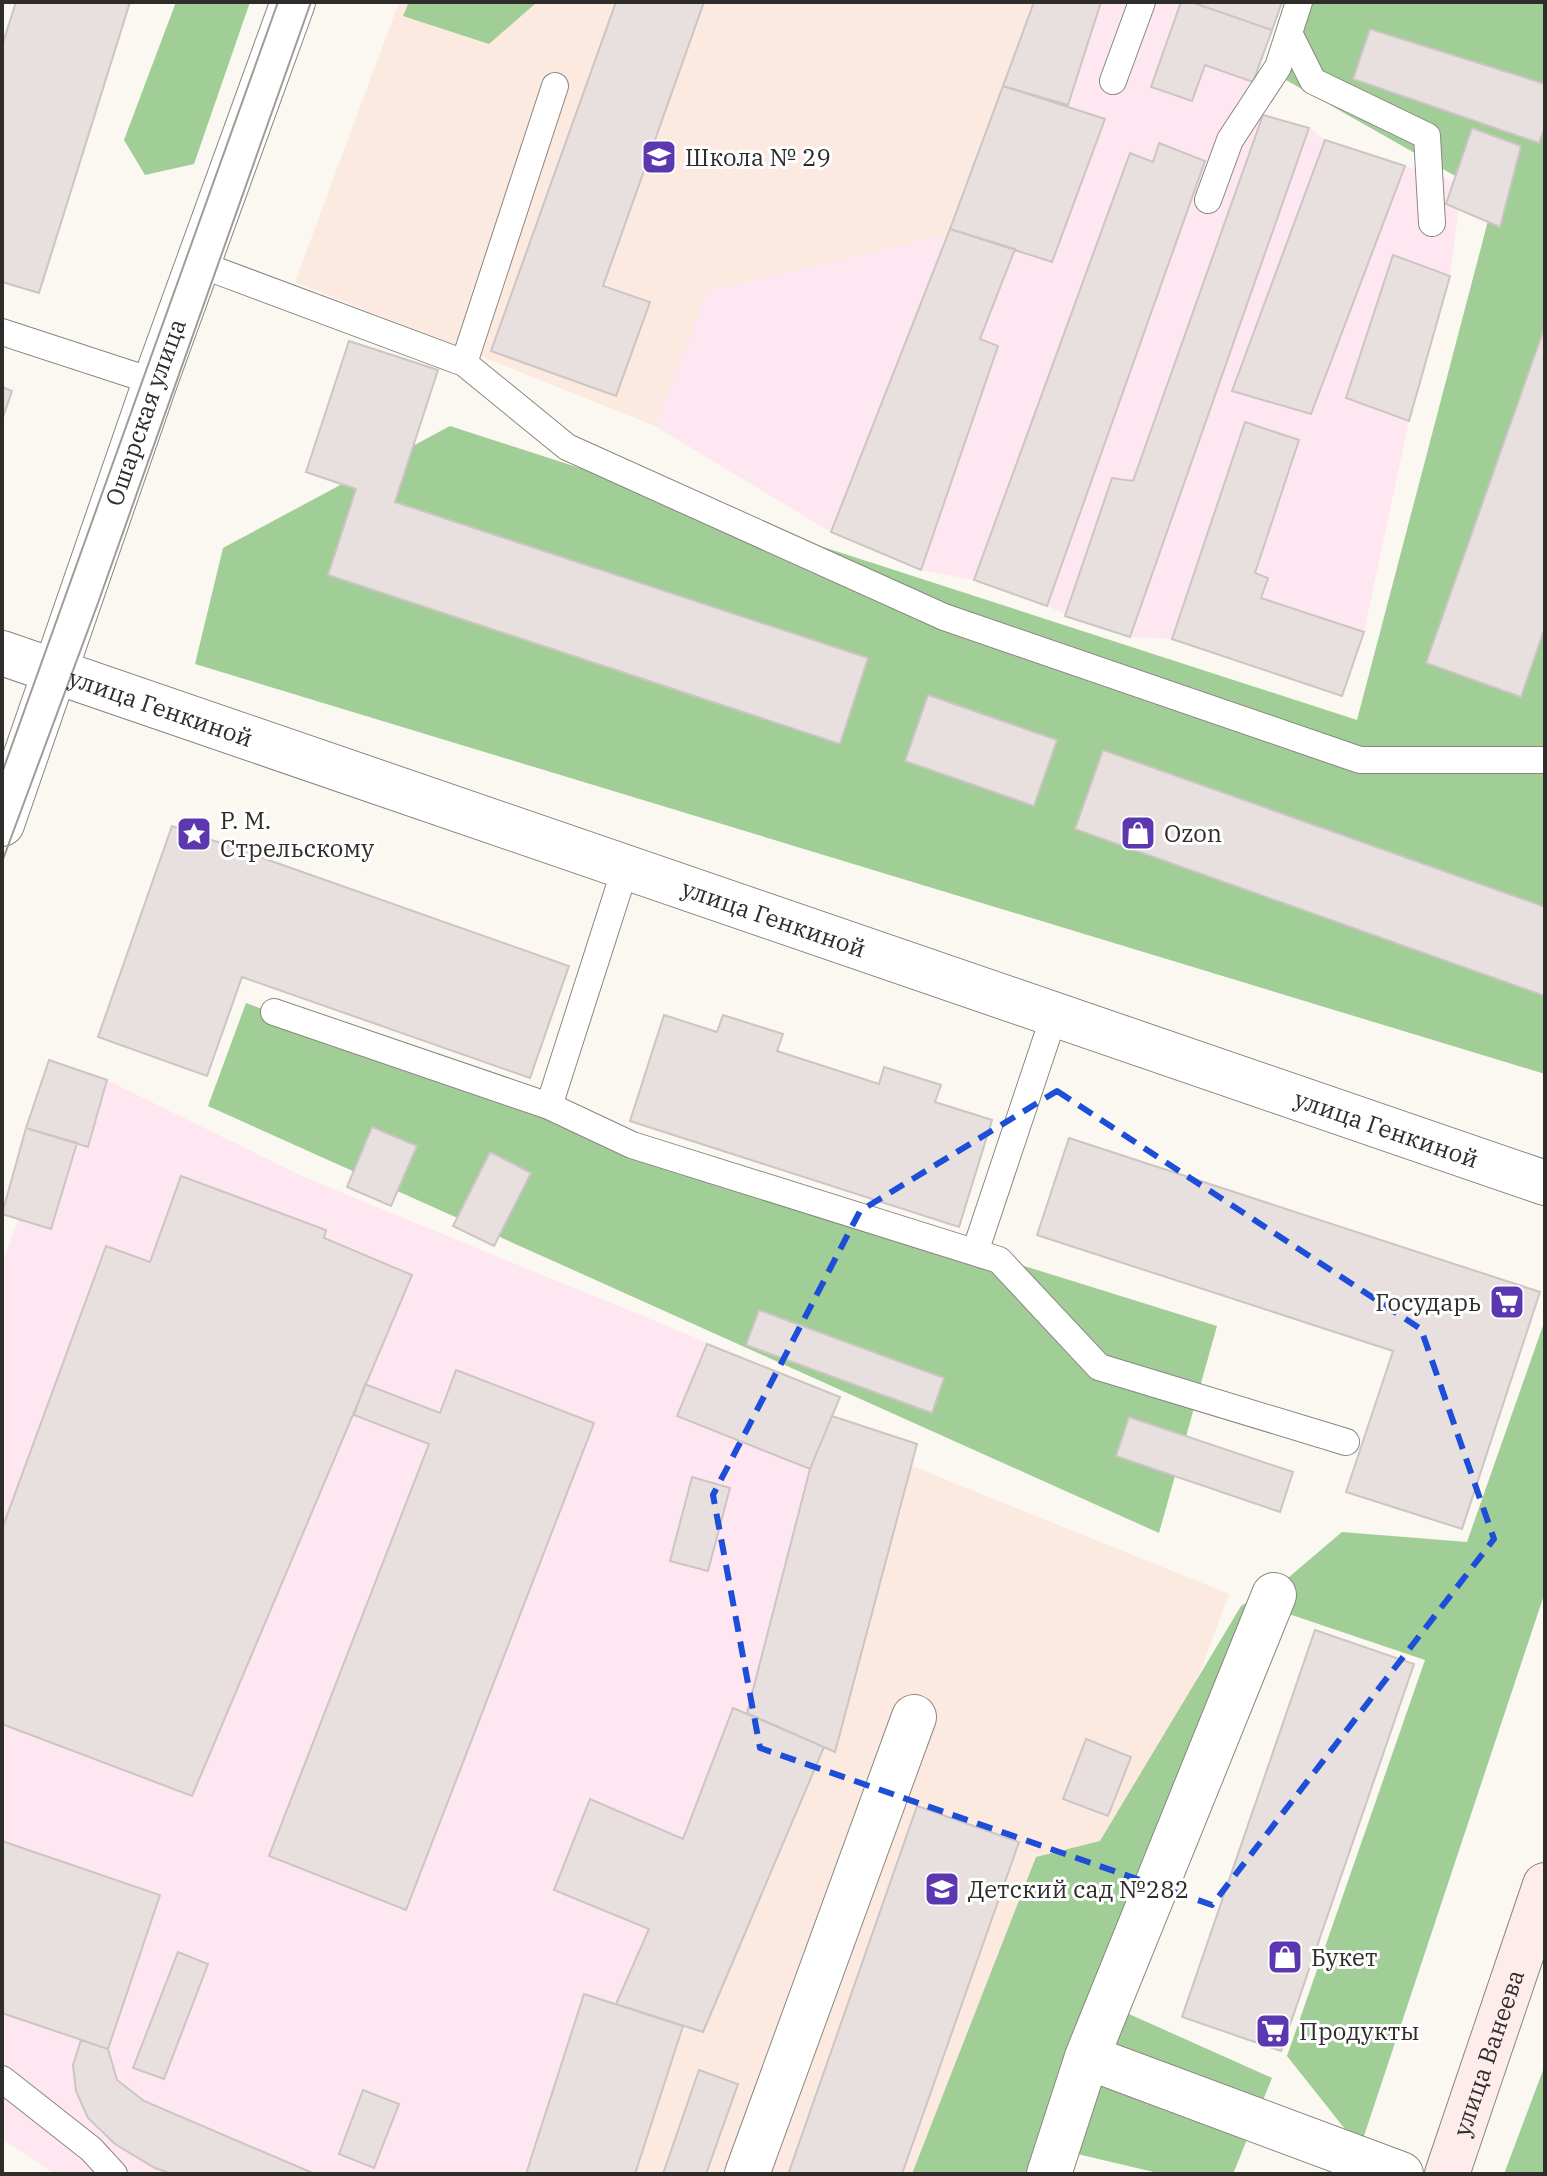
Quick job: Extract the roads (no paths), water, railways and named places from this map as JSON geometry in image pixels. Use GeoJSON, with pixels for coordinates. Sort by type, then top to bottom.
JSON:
{"type":"FeatureCollection","features":[{"type":"Feature","properties":{"kind":"main road","name":"улица Ванеева"},"geometry":{"type":"LineString","coordinates":[[1447,2174],[1545,1885]]}},
{"type":"Feature","properties":{"kind":"street","name":"Ошарская улица"},"geometry":{"type":"LineString","coordinates":[[2,824],[155,382],[293,2]]}},
{"type":"Feature","properties":{"kind":"street","name":"улица Генкиной"},"geometry":{"type":"LineString","coordinates":[[2,653],[1545,1183]]}},
{"type":"Feature","properties":{"kind":"street"},"geometry":{"type":"LineString","coordinates":[[1049,2174],[1087,2057],[1274,1595]]}},
{"type":"Feature","properties":{"kind":"street"},"geometry":{"type":"LineString","coordinates":[[747,2174],[914,1717]]}},
{"type":"Feature","properties":{"kind":"street"},"geometry":{"type":"LineString","coordinates":[[1087,2057],[1401,2174]]}},
{"type":"Feature","properties":{"kind":"lane"},"geometry":{"type":"LineString","coordinates":[[1113,81],[1142,2]]}},
{"type":"Feature","properties":{"kind":"lane"},"geometry":{"type":"LineString","coordinates":[[1208,200],[1230,140],[1278,67],[1299,2]]}},
{"type":"Feature","properties":{"kind":"lane"},"geometry":{"type":"LineString","coordinates":[[1289,33],[1313,81],[1427,136],[1432,223]]}},
{"type":"Feature","properties":{"kind":"lane"},"geometry":{"type":"LineString","coordinates":[[464,363],[555,86]]}},
{"type":"Feature","properties":{"kind":"lane"},"geometry":{"type":"LineString","coordinates":[[199,264],[464,363],[567,447],[944,617],[1360,760],[1543,755]]}},
{"type":"Feature","properties":{"kind":"lane"},"geometry":{"type":"LineString","coordinates":[[2,332],[155,382]]}},
{"type":"Feature","properties":{"kind":"lane"},"geometry":{"type":"LineString","coordinates":[[549,1106],[626,866]]}},
{"type":"Feature","properties":{"kind":"lane"},"geometry":{"type":"LineString","coordinates":[[274,1012],[549,1106],[632,1145],[999,1260],[1099,1367],[1346,1442]]}},
{"type":"Feature","properties":{"kind":"lane"},"geometry":{"type":"LineString","coordinates":[[975,1252],[1055,1013]]}},
{"type":"Feature","properties":{"kind":"lane"},"geometry":{"type":"LineString","coordinates":[[2,2079],[91,2149],[114,2174]]}},
{"type":"Feature","properties":{"kind":"tram line"},"geometry":{"type":"LineString","coordinates":[[2,773],[278,2]]}},
{"type":"Feature","properties":{"kind":"tram line"},"geometry":{"type":"LineString","coordinates":[[2,862],[98,603],[311,2]]}},
{"type":"Feature","properties":{"kind":"place","name":"Школа № 29"},"geometry":{"type":"Point","coordinates":[659,157]}},
{"type":"Feature","properties":{"kind":"place","name":"Ozon"},"geometry":{"type":"Point","coordinates":[1138,833]}},
{"type":"Feature","properties":{"kind":"place","name":"Р. М. Стрельскому"},"geometry":{"type":"Point","coordinates":[194,834]}},
{"type":"Feature","properties":{"kind":"place","name":"Государь"},"geometry":{"type":"Point","coordinates":[1507,1302]}},
{"type":"Feature","properties":{"kind":"place","name":"Детский сад №282"},"geometry":{"type":"Point","coordinates":[942,1889]}},
{"type":"Feature","properties":{"kind":"place","name":"Букет"},"geometry":{"type":"Point","coordinates":[1285,1957]}},
{"type":"Feature","properties":{"kind":"place","name":"Продукты"},"geometry":{"type":"Point","coordinates":[1273,2031]}}]}
